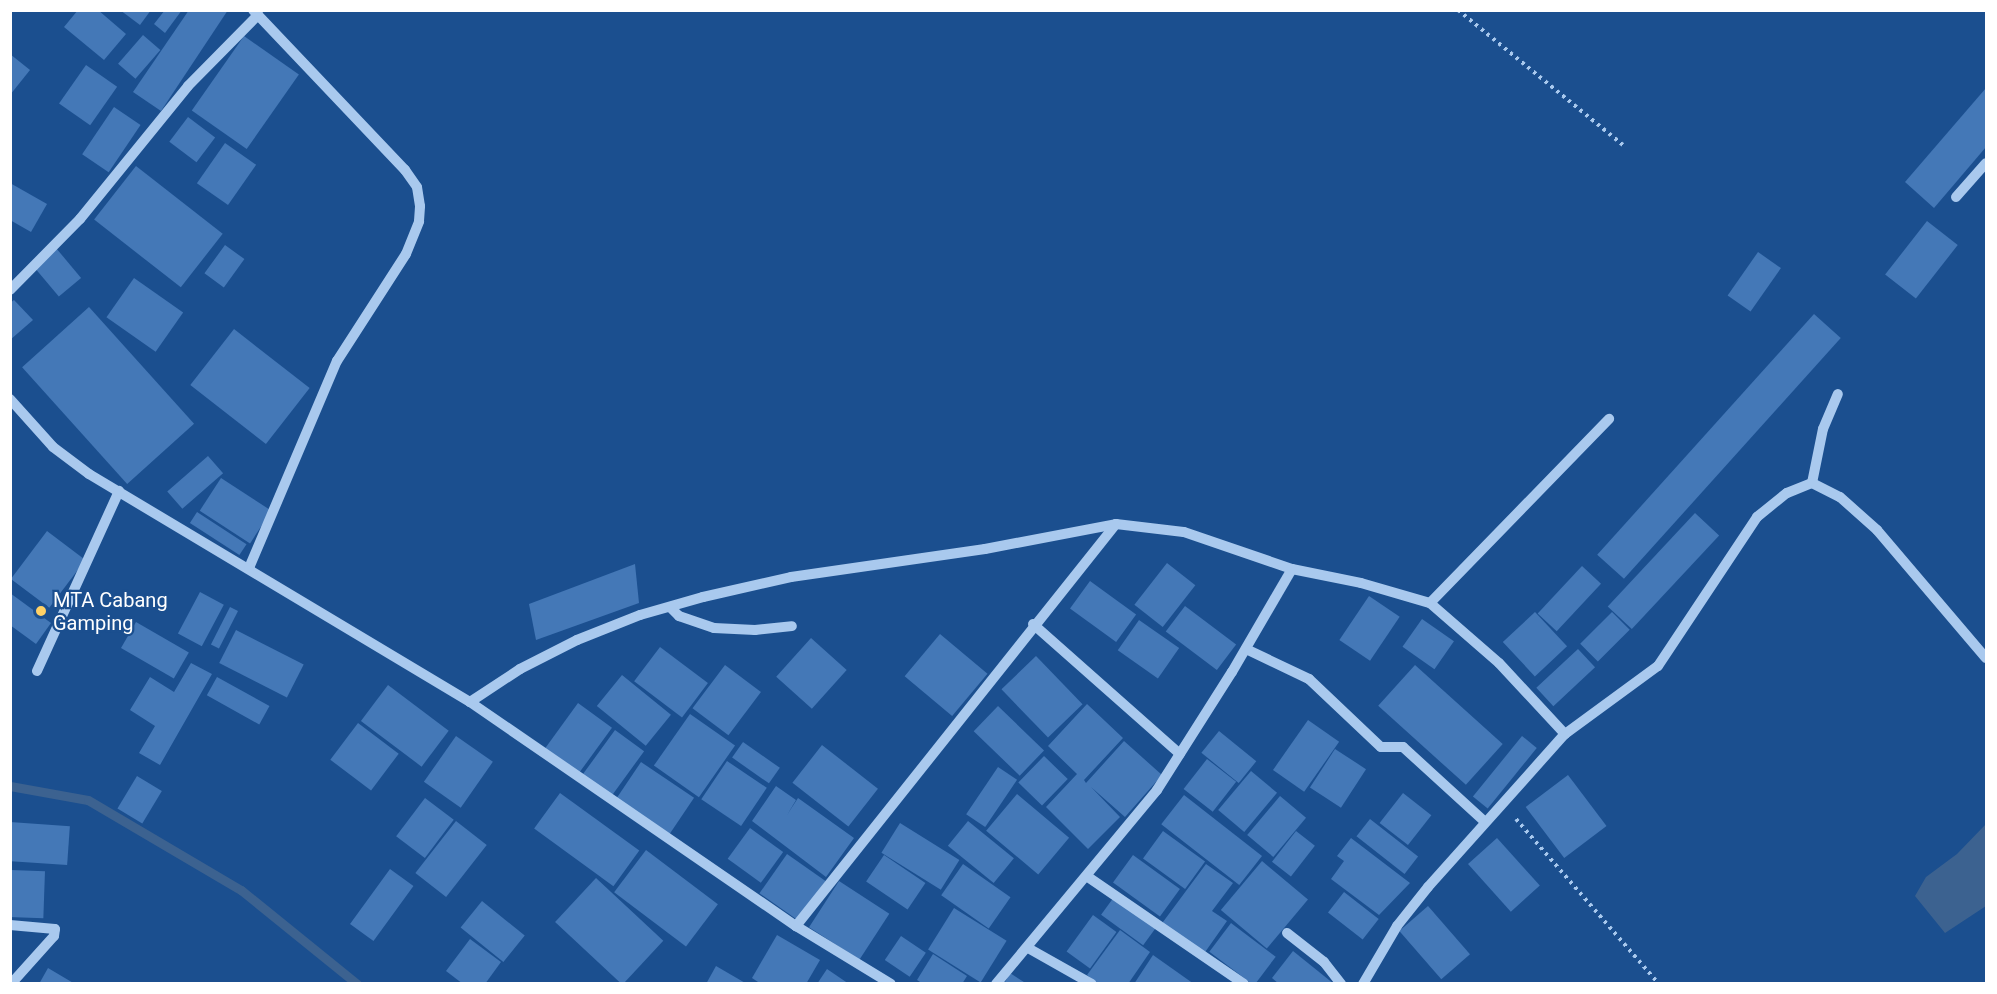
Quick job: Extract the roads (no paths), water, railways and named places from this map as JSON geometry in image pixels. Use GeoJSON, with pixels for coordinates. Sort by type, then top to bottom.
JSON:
{"type":"FeatureCollection","features":[{"type":"Feature","properties":{"kind":"street"},"geometry":{"type":"LineString","coordinates":[[10,290],[80,219],[188,86],[255,13],[405,170],[417,187],[420,206],[417,229],[406,254],[337,361],[249,568]]}},
{"type":"Feature","properties":{"kind":"street"},"geometry":{"type":"LineString","coordinates":[[1956,197],[1986,163]]}},
{"type":"Feature","properties":{"kind":"street"},"geometry":{"type":"LineString","coordinates":[[1812,483],[1823,429],[1838,393]]}},
{"type":"Feature","properties":{"kind":"street"},"geometry":{"type":"LineString","coordinates":[[10,399],[53,447],[119,491],[470,702],[796,926],[891,984]]}},
{"type":"Feature","properties":{"kind":"street"},"geometry":{"type":"LineString","coordinates":[[1430,603],[1609,419]]}},
{"type":"Feature","properties":{"kind":"street"},"geometry":{"type":"LineString","coordinates":[[1363,984],[1397,926],[1485,822],[1565,734],[1658,666],[1757,518],[1787,493],[1812,483],[1840,496],[1877,530],[1986,658]]}},
{"type":"Feature","properties":{"kind":"street"},"geometry":{"type":"LineString","coordinates":[[37,670],[119,491]]}},
{"type":"Feature","properties":{"kind":"street"},"geometry":{"type":"LineString","coordinates":[[470,702],[520,669],[577,640],[670,606],[791,577],[986,549],[1116,524],[1184,532],[1292,569],[1360,583],[1430,603],[1499,663],[1565,734]]}},
{"type":"Feature","properties":{"kind":"street"},"geometry":{"type":"LineString","coordinates":[[796,926],[1033,624],[1116,524]]}},
{"type":"Feature","properties":{"kind":"street"},"geometry":{"type":"LineString","coordinates":[[996,984],[1088,878],[1157,790],[1246,649],[1292,569]]}},
{"type":"Feature","properties":{"kind":"street"},"geometry":{"type":"LineString","coordinates":[[670,606],[679,616],[714,628],[755,630],[792,626]]}},
{"type":"Feature","properties":{"kind":"street"},"geometry":{"type":"LineString","coordinates":[[1033,624],[1180,753]]}},
{"type":"Feature","properties":{"kind":"street"},"geometry":{"type":"LineString","coordinates":[[1246,649],[1309,680],[1382,747],[1398,744],[1403,747],[1485,822]]}},
{"type":"Feature","properties":{"kind":"street"},"geometry":{"type":"LineString","coordinates":[[1088,878],[1244,984]]}},
{"type":"Feature","properties":{"kind":"street"},"geometry":{"type":"LineString","coordinates":[[10,925],[55,929],[54,936],[10,984]]}},
{"type":"Feature","properties":{"kind":"street"},"geometry":{"type":"LineString","coordinates":[[1287,933],[1324,962],[1341,984]]}},
{"type":"Feature","properties":{"kind":"street"},"geometry":{"type":"LineString","coordinates":[[1028,948],[1092,984]]}},
{"type":"Feature","properties":{"kind":"water"},"geometry":{"type":"Polygon","coordinates":[[[1986,824],[1986,906],[1945,933],[1915,896],[1926,877],[1957,854],[1986,824]]]}},
{"type":"Feature","properties":{"kind":"waterway"},"geometry":{"type":"LineString","coordinates":[[10,786],[88,800],[241,890],[357,984]]}},
{"type":"Feature","properties":{"kind":"place","name":"MTA Cabang Gamping"},"geometry":{"type":"Point","coordinates":[41,611]}}]}
